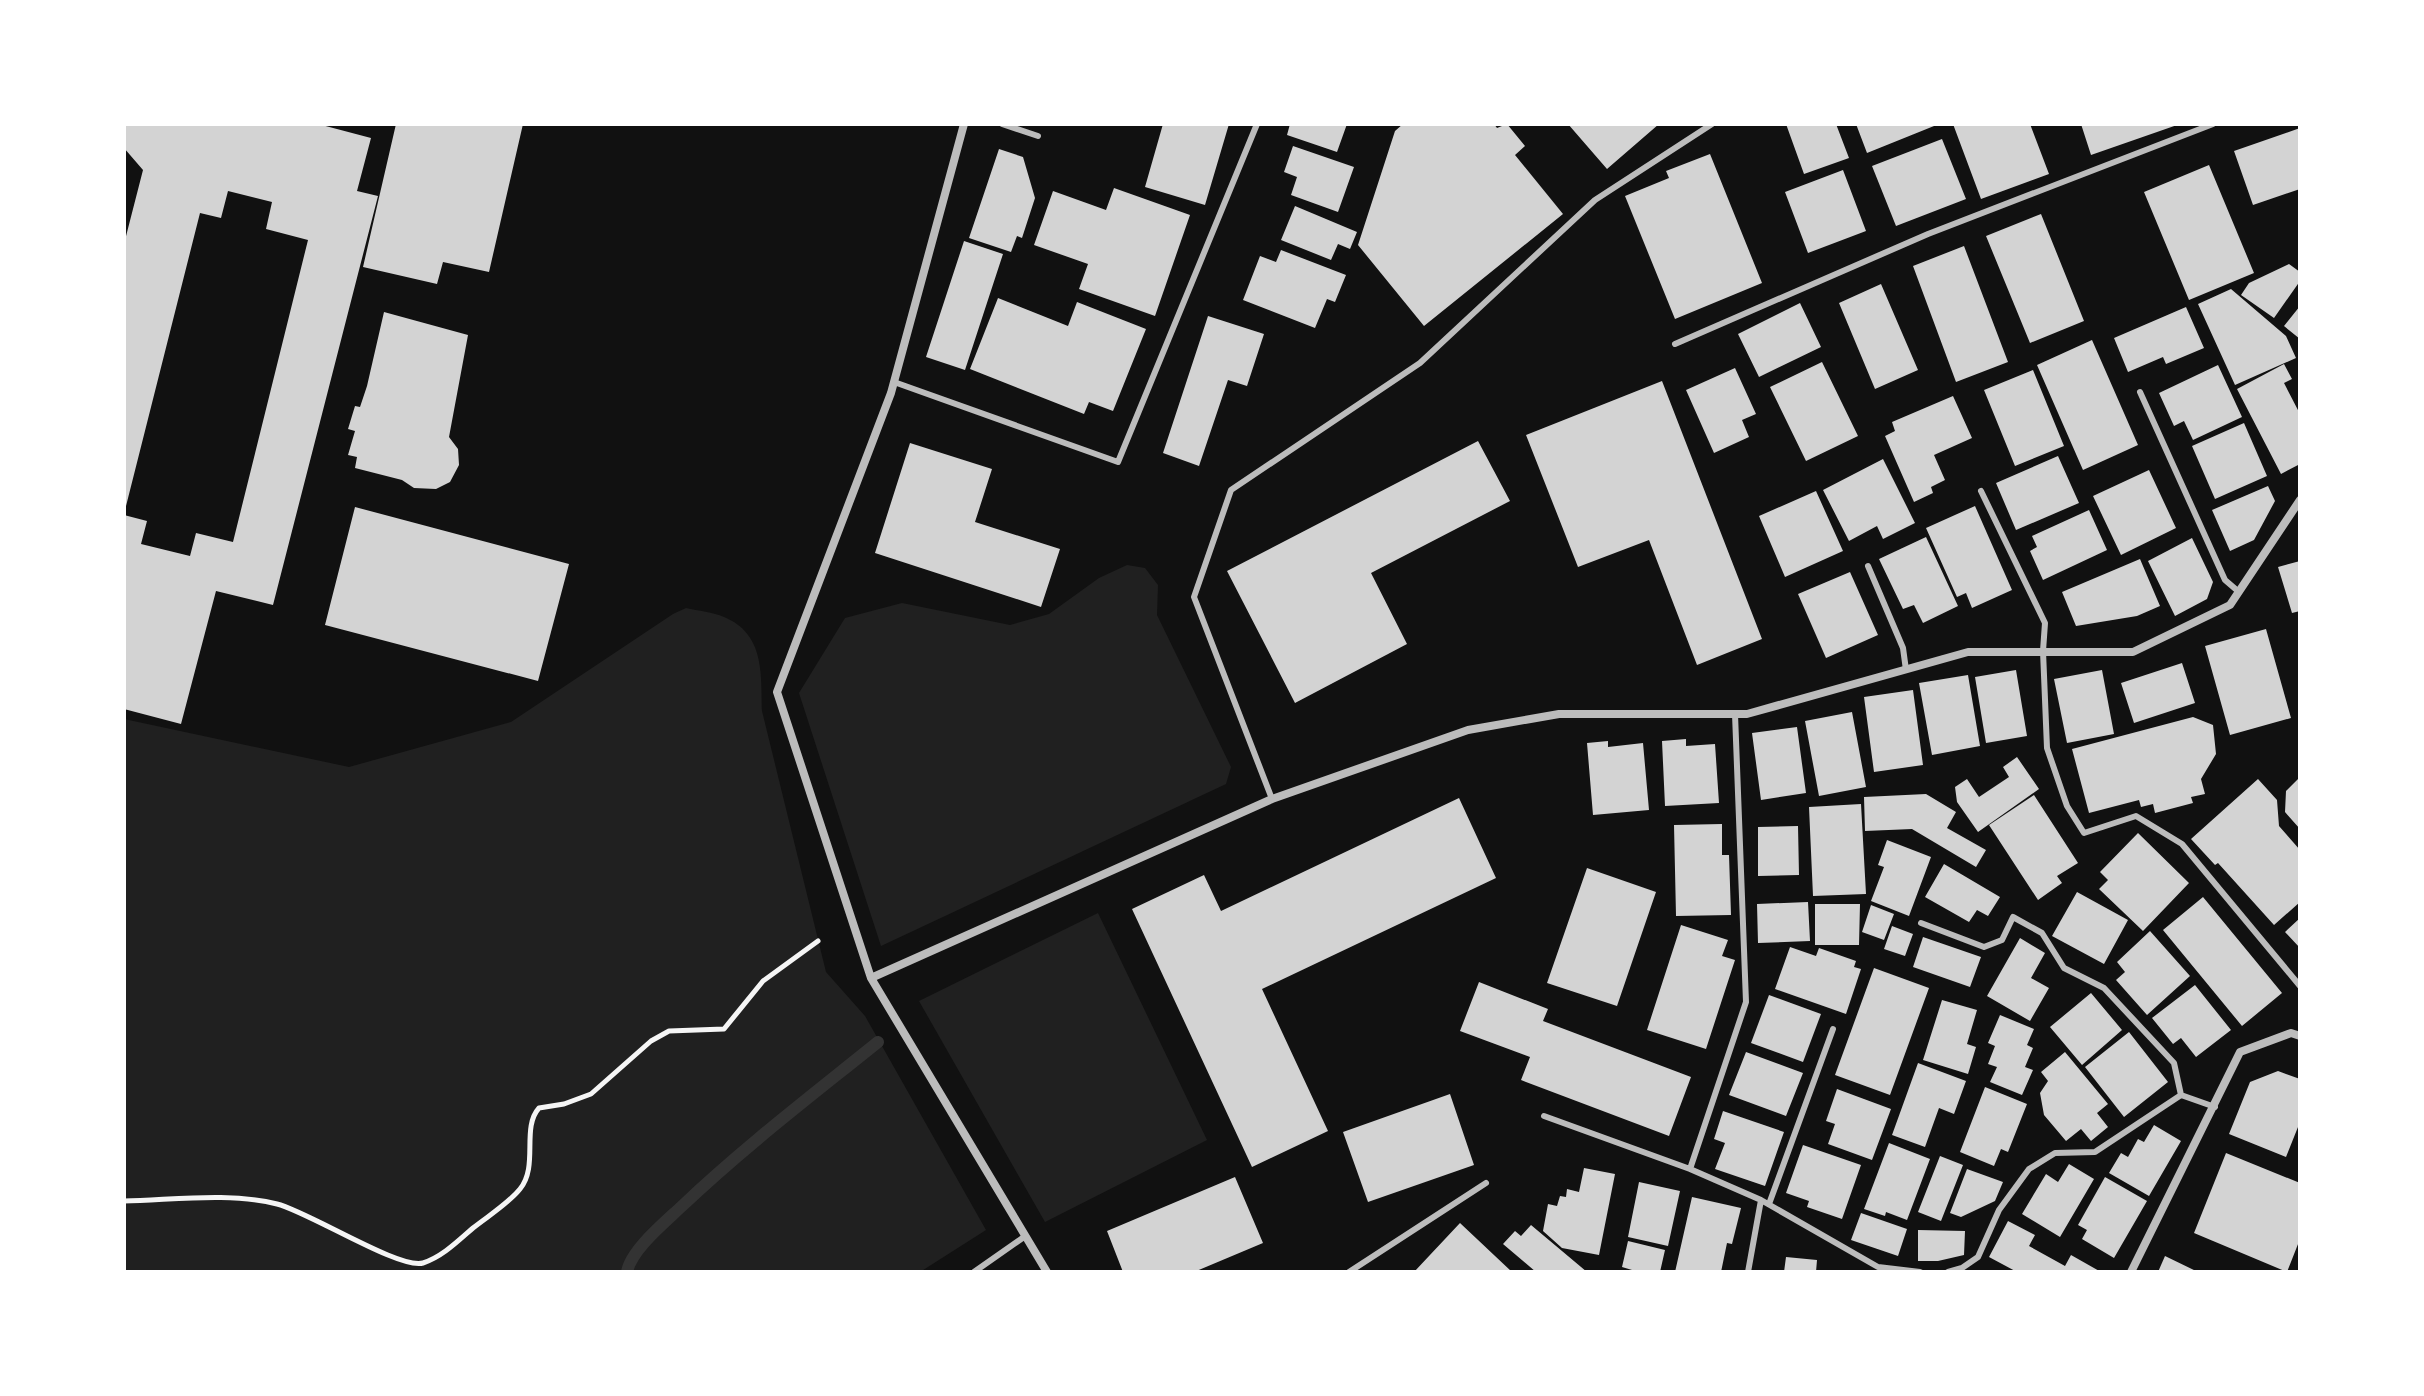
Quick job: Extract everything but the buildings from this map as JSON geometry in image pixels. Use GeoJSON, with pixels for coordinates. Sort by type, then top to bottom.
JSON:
{"type":"FeatureCollection","features":[{"type":"Feature","properties":{"kind":"street"},"geometry":{"type":"LineString","coordinates":[[964,124],[894,382],[777,692],[871,978],[1047,1272]]}},
{"type":"Feature","properties":{"kind":"street"},"geometry":{"type":"LineString","coordinates":[[871,978],[1272,799],[1480,728],[1559,714],[1747,714],[1968,652],[2133,652],[2230,605],[2300,500]]}},
{"type":"Feature","properties":{"kind":"street"},"geometry":{"type":"LineString","coordinates":[[2131,1272],[2240,1052],[2291,1033],[2300,1036]]}},
{"type":"Feature","properties":{"kind":"lane"},"geometry":{"type":"LineString","coordinates":[[1002,124],[1038,136]]}},
{"type":"Feature","properties":{"kind":"lane"},"geometry":{"type":"LineString","coordinates":[[894,382],[1118,462],[1257,124]]}},
{"type":"Feature","properties":{"kind":"lane"},"geometry":{"type":"LineString","coordinates":[[1272,799],[1194,597],[1231,490],[1420,363],[1595,200],[1712,124]]}},
{"type":"Feature","properties":{"kind":"lane"},"geometry":{"type":"LineString","coordinates":[[1675,344],[1928,234],[2213,124]]}},
{"type":"Feature","properties":{"kind":"lane"},"geometry":{"type":"LineString","coordinates":[[2140,392],[2225,580],[2239,592]]}},
{"type":"Feature","properties":{"kind":"lane"},"geometry":{"type":"LineString","coordinates":[[1981,491],[2045,623],[2043,651],[2047,748],[2067,806],[2084,833],[2136,816],[2182,844],[2300,986]]}},
{"type":"Feature","properties":{"kind":"lane"},"geometry":{"type":"LineString","coordinates":[[1868,566],[1903,648],[1906,670]]}},
{"type":"Feature","properties":{"kind":"lane"},"geometry":{"type":"LineString","coordinates":[[1690,1169],[1746,1002],[1735,714]]}},
{"type":"Feature","properties":{"kind":"lane"},"geometry":{"type":"LineString","coordinates":[[1921,923],[1984,947],[2002,940],[2013,917],[2042,933],[2064,968],[2104,988],[2174,1063],[2181,1095]]}},
{"type":"Feature","properties":{"kind":"lane"},"geometry":{"type":"LineString","coordinates":[[1769,1204],[1833,1029]]}},
{"type":"Feature","properties":{"kind":"lane"},"geometry":{"type":"LineString","coordinates":[[2181,1095],[2215,1107]]}},
{"type":"Feature","properties":{"kind":"lane"},"geometry":{"type":"LineString","coordinates":[[1948,1272],[1962,1268],[1978,1257],[1999,1210],[2029,1169],[2055,1153],[2095,1152],[2181,1095]]}},
{"type":"Feature","properties":{"kind":"lane"},"geometry":{"type":"LineString","coordinates":[[1544,1116],[1690,1169],[1761,1200],[1878,1267],[1920,1272]]}},
{"type":"Feature","properties":{"kind":"lane"},"geometry":{"type":"LineString","coordinates":[[1349,1272],[1486,1183]]}},
{"type":"Feature","properties":{"kind":"lane"},"geometry":{"type":"LineString","coordinates":[[1748,1272],[1761,1200]]}},
{"type":"Feature","properties":{"kind":"lane"},"geometry":{"type":"LineString","coordinates":[[974,1272],[1024,1237]]}},
{"type":"Feature","properties":{"kind":"path"},"geometry":{"type":"LineString","coordinates":[[124,1201],[234,1198],[277,1204],[316,1219],[397,1260],[420,1264],[442,1254],[522,1188],[530,1162],[533,1115],[539,1108],[564,1104],[591,1094],[651,1041],[669,1031],[724,1029],[763,981],[818,941]]}},
{"type":"Feature","properties":{"kind":"shaded area"},"geometry":{"type":"Polygon","coordinates":[[[1127,565],[1145,568],[1158,585],[1157,615],[1231,767],[1226,784],[881,946],[799,693],[845,618],[902,603],[1010,625],[1049,614],[1099,578],[1127,565]]]}},
{"type":"Feature","properties":{"kind":"shaded area"},"geometry":{"type":"Polygon","coordinates":[[[686,608],[724,617],[737,624],[754,644],[760,669],[762,711],[826,972],[865,1016],[986,1230],[920,1272],[124,1272],[124,719],[349,767],[511,722],[686,608]]]}},
{"type":"Feature","properties":{"kind":"shaded area"},"geometry":{"type":"Polygon","coordinates":[[[1098,913],[1207,1140],[1045,1222],[919,1001],[1098,913]]]}},
{"type":"Feature","properties":{"kind":"waterway"},"geometry":{"type":"LineString","coordinates":[[627,1272],[649,1237],[705,1185],[878,1042]]}}]}
